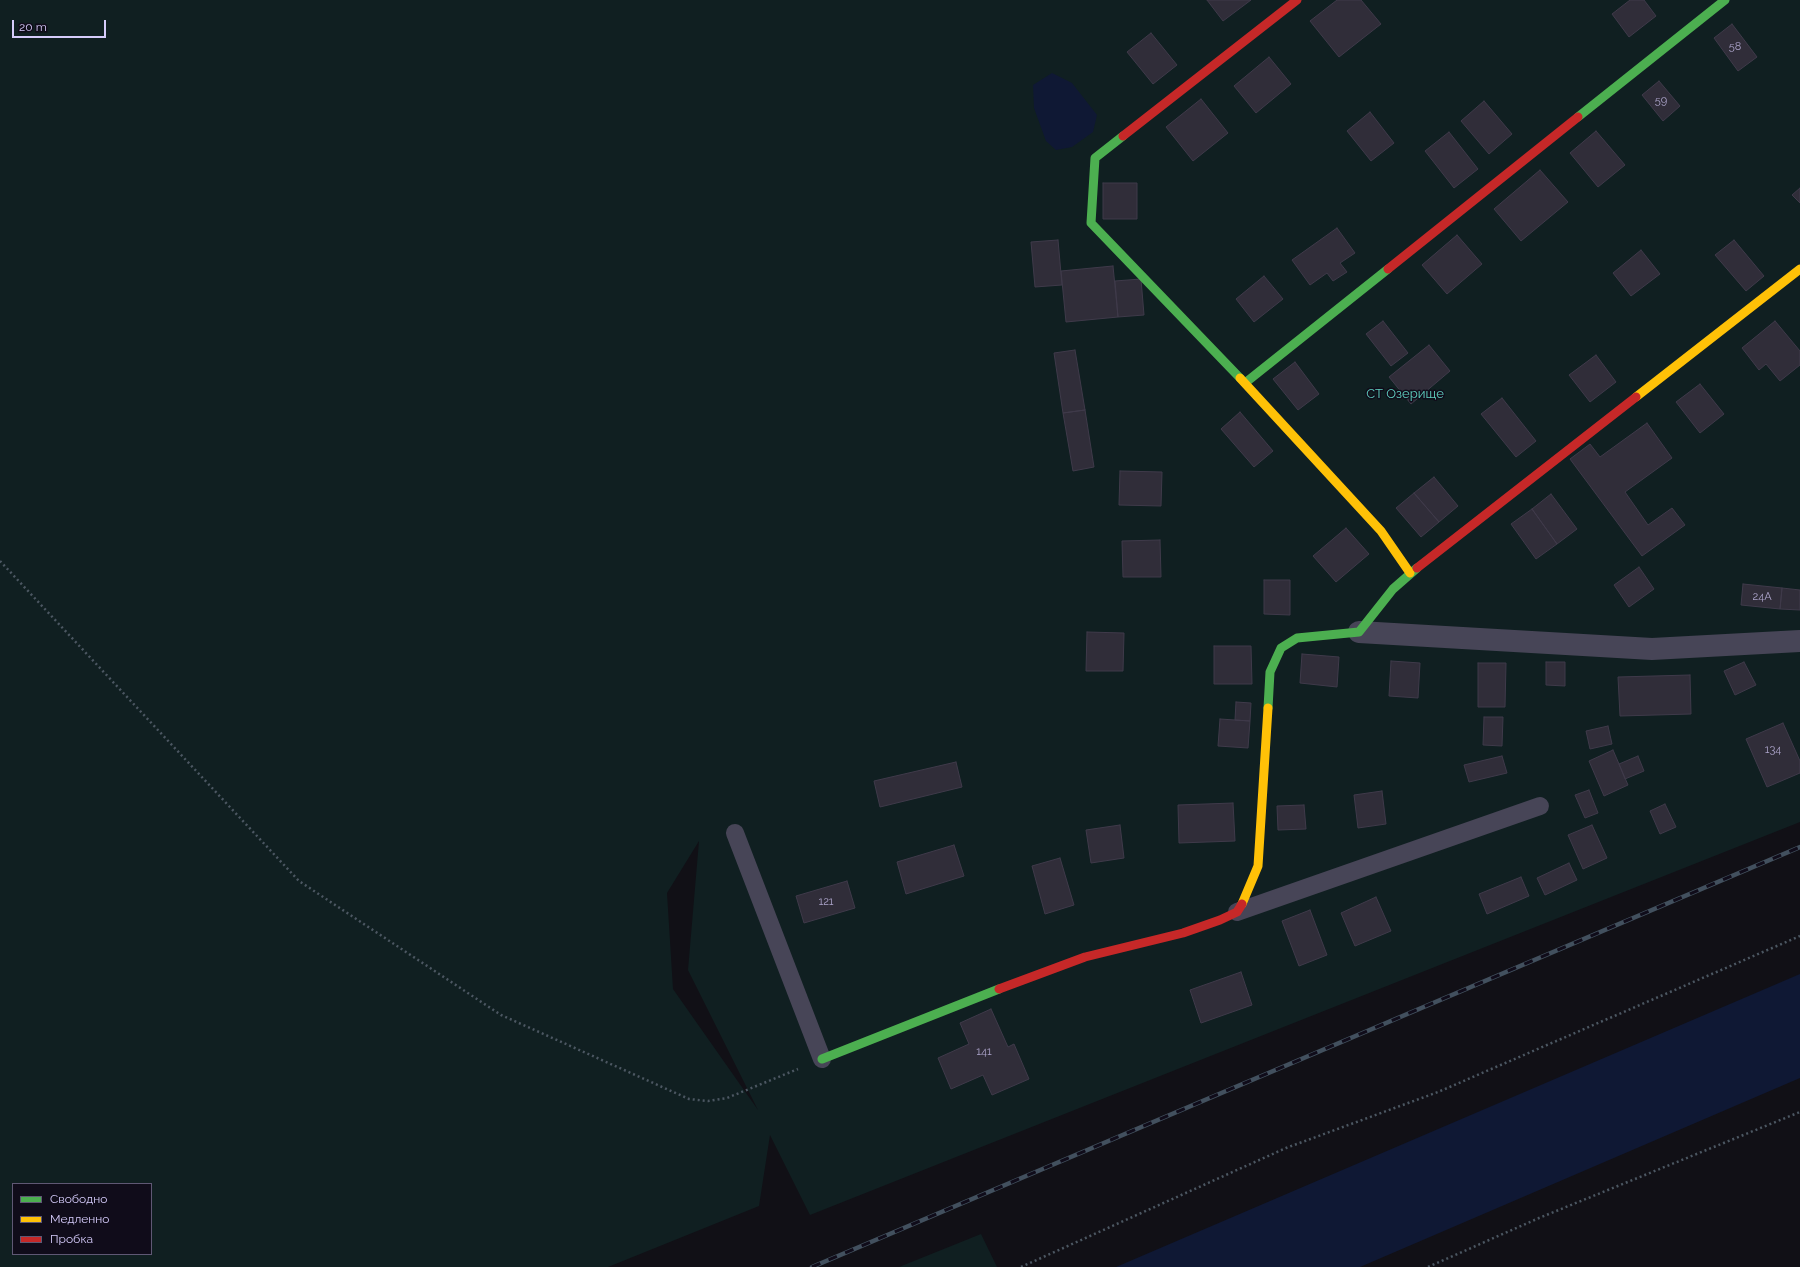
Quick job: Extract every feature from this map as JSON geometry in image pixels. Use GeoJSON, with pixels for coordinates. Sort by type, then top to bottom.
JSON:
{"type":"FeatureCollection","features":[{"type":"Feature","properties":{"kind":"street"},"geometry":{"type":"LineString","coordinates":[[1297,0],[1095,158],[1091,223],[1245,383],[1381,531],[1410,573]]}},
{"type":"Feature","properties":{"kind":"street"},"geometry":{"type":"LineString","coordinates":[[1245,383],[1725,0]]}},
{"type":"Feature","properties":{"kind":"street"},"geometry":{"type":"LineString","coordinates":[[1359,632],[1393,589],[1410,573],[1800,270]]}},
{"type":"Feature","properties":{"kind":"street"},"geometry":{"type":"LineString","coordinates":[[822,1059],[990,992],[1085,957],[1183,933],[1220,920],[1237,912],[1246,897],[1258,866],[1270,672],[1281,648],[1297,638],[1359,632],[1652,649],[1800,642]]}},
{"type":"Feature","properties":{"kind":"lane"},"geometry":{"type":"LineString","coordinates":[[1237,912],[1540,806]]}},
{"type":"Feature","properties":{"kind":"lane"},"geometry":{"type":"LineString","coordinates":[[735,833],[822,1059]]}},
{"type":"Feature","properties":{"kind":"path"},"geometry":{"type":"LineString","coordinates":[[0,561],[299,881],[501,1015],[689,1098],[708,1101],[727,1098],[822,1059]]}},
{"type":"Feature","properties":{"kind":"path"},"geometry":{"type":"LineString","coordinates":[[1021,1267],[1286,1148],[1438,1092],[1800,936]]}},
{"type":"Feature","properties":{"kind":"path"},"geometry":{"type":"LineString","coordinates":[[1428,1267],[1539,1218],[1800,1112]]}},
{"type":"Feature","properties":{"kind":"green space","name":"СТ Озерище"},"geometry":{"type":"Polygon","coordinates":[[[0,0],[1800,0],[1800,822],[810,1215],[770,1135],[759,1206],[608,1267],[0,1267],[0,0]],[[699,841],[667,893],[673,989],[758,1110],[688,970],[699,841]]]}},
{"type":"Feature","properties":{"kind":"green space"},"geometry":{"type":"Polygon","coordinates":[[[981,1234],[997,1267],[899,1267],[981,1234]]]}},
{"type":"Feature","properties":{"kind":"water"},"geometry":{"type":"Polygon","coordinates":[[[1052,73],[1072,83],[1097,115],[1093,132],[1072,147],[1056,150],[1046,141],[1034,108],[1033,85],[1052,73]]]}},
{"type":"Feature","properties":{"kind":"water"},"geometry":{"type":"Polygon","coordinates":[[[1800,974],[1800,1078],[1360,1267],[1116,1267],[1800,974]]]}},
{"type":"Feature","properties":{"kind":"building"},"geometry":{"type":"Polygon","coordinates":[[[1207,0],[1251,0],[1223,21],[1207,0]]]}},
{"type":"Feature","properties":{"kind":"building"},"geometry":{"type":"Polygon","coordinates":[[[1337,0],[1361,0],[1381,24],[1339,57],[1310,21],[1337,0]]]}},
{"type":"Feature","properties":{"kind":"building"},"geometry":{"type":"Polygon","coordinates":[[[1630,0],[1644,0],[1656,16],[1629,37],[1612,14],[1630,0]]]}},
{"type":"Feature","properties":{"kind":"building"},"geometry":{"type":"Polygon","coordinates":[[[1732,24],[1757,57],[1738,71],[1714,38],[1732,24]]]}},
{"type":"Feature","properties":{"kind":"building"},"geometry":{"type":"Polygon","coordinates":[[[1151,33],[1177,65],[1153,84],[1127,52],[1151,33]]]}},
{"type":"Feature","properties":{"kind":"building"},"geometry":{"type":"Polygon","coordinates":[[[1269,57],[1291,84],[1256,113],[1234,86],[1269,57]]]}},
{"type":"Feature","properties":{"kind":"building"},"geometry":{"type":"Polygon","coordinates":[[[1659,81],[1680,106],[1663,121],[1642,95],[1659,81]]]}},
{"type":"Feature","properties":{"kind":"building"},"geometry":{"type":"Polygon","coordinates":[[[1201,99],[1228,133],[1193,161],[1166,127],[1201,99]]]}},
{"type":"Feature","properties":{"kind":"building"},"geometry":{"type":"Polygon","coordinates":[[[1484,101],[1512,134],[1489,154],[1461,121],[1484,101]]]}},
{"type":"Feature","properties":{"kind":"building"},"geometry":{"type":"Polygon","coordinates":[[[1370,112],[1394,143],[1371,161],[1347,131],[1370,112]]]}},
{"type":"Feature","properties":{"kind":"building"},"geometry":{"type":"Polygon","coordinates":[[[1596,131],[1625,165],[1598,187],[1570,153],[1596,131]]]}},
{"type":"Feature","properties":{"kind":"building"},"geometry":{"type":"Polygon","coordinates":[[[1449,132],[1478,169],[1454,188],[1425,151],[1449,132]]]}},
{"type":"Feature","properties":{"kind":"building"},"geometry":{"type":"Polygon","coordinates":[[[1540,170],[1568,202],[1521,241],[1494,209],[1540,170]]]}},
{"type":"Feature","properties":{"kind":"building"},"geometry":{"type":"Polygon","coordinates":[[[1103,183],[1137,183],[1137,219],[1103,219],[1103,183]]]}},
{"type":"Feature","properties":{"kind":"building"},"geometry":{"type":"Polygon","coordinates":[[[1800,188],[1800,203],[1792,195],[1800,188]]]}},
{"type":"Feature","properties":{"kind":"building"},"geometry":{"type":"Polygon","coordinates":[[[1337,228],[1355,253],[1340,263],[1347,272],[1333,281],[1327,273],[1310,285],[1292,260],[1337,228]]]}},
{"type":"Feature","properties":{"kind":"building"},"geometry":{"type":"Polygon","coordinates":[[[1457,235],[1482,264],[1447,294],[1422,265],[1457,235]]]}},
{"type":"Feature","properties":{"kind":"building"},"geometry":{"type":"Polygon","coordinates":[[[1058,240],[1062,285],[1035,287],[1031,242],[1058,240]]]}},
{"type":"Feature","properties":{"kind":"building"},"geometry":{"type":"Polygon","coordinates":[[[1734,240],[1764,276],[1746,291],[1715,255],[1734,240]]]}},
{"type":"Feature","properties":{"kind":"building"},"geometry":{"type":"Polygon","coordinates":[[[1641,250],[1660,274],[1631,296],[1613,273],[1641,250]]]}},
{"type":"Feature","properties":{"kind":"building"},"geometry":{"type":"Polygon","coordinates":[[[1113,266],[1118,317],[1066,322],[1061,271],[1113,266]]]}},
{"type":"Feature","properties":{"kind":"building"},"geometry":{"type":"Polygon","coordinates":[[[1264,276],[1283,299],[1254,322],[1236,299],[1264,276]]]}},
{"type":"Feature","properties":{"kind":"building"},"geometry":{"type":"Polygon","coordinates":[[[1141,279],[1144,315],[1118,317],[1115,281],[1141,279]]]}},
{"type":"Feature","properties":{"kind":"building"},"geometry":{"type":"Polygon","coordinates":[[[1383,321],[1408,353],[1391,366],[1366,334],[1383,321]]]}},
{"type":"Feature","properties":{"kind":"building"},"geometry":{"type":"Polygon","coordinates":[[[1775,321],[1800,351],[1800,365],[1780,381],[1766,364],[1759,370],[1742,348],[1775,321]]]}},
{"type":"Feature","properties":{"kind":"building"},"geometry":{"type":"Polygon","coordinates":[[[1429,345],[1450,371],[1411,404],[1389,377],[1429,345]]]}},
{"type":"Feature","properties":{"kind":"building"},"geometry":{"type":"Polygon","coordinates":[[[1075,350],[1085,410],[1063,413],[1054,353],[1075,350]]]}},
{"type":"Feature","properties":{"kind":"building"},"geometry":{"type":"Polygon","coordinates":[[[1596,355],[1616,382],[1590,402],[1569,375],[1596,355]]]}},
{"type":"Feature","properties":{"kind":"building"},"geometry":{"type":"Polygon","coordinates":[[[1295,362],[1319,394],[1298,410],[1273,379],[1295,362]]]}},
{"type":"Feature","properties":{"kind":"building"},"geometry":{"type":"Polygon","coordinates":[[[1700,384],[1724,414],[1700,433],[1676,402],[1700,384]]]}},
{"type":"Feature","properties":{"kind":"building"},"geometry":{"type":"Polygon","coordinates":[[[1502,398],[1536,441],[1516,457],[1481,414],[1502,398]]]}},
{"type":"Feature","properties":{"kind":"building"},"geometry":{"type":"Polygon","coordinates":[[[1085,410],[1094,467],[1073,471],[1063,413],[1085,410]]]}},
{"type":"Feature","properties":{"kind":"building"},"geometry":{"type":"Polygon","coordinates":[[[1240,412],[1273,451],[1254,467],[1221,429],[1240,412]]]}},
{"type":"Feature","properties":{"kind":"building"},"geometry":{"type":"Polygon","coordinates":[[[1647,423],[1672,458],[1625,492],[1648,525],[1672,508],[1685,525],[1642,556],[1570,459],[1590,444],[1600,457],[1647,423]]]}},
{"type":"Feature","properties":{"kind":"building"},"geometry":{"type":"Polygon","coordinates":[[[1120,471],[1162,472],[1161,506],[1119,505],[1120,471]]]}},
{"type":"Feature","properties":{"kind":"building"},"geometry":{"type":"Polygon","coordinates":[[[1434,477],[1458,506],[1439,522],[1414,493],[1434,477]]]}},
{"type":"Feature","properties":{"kind":"building"},"geometry":{"type":"Polygon","coordinates":[[[1414,493],[1439,522],[1421,537],[1396,508],[1414,493]]]}},
{"type":"Feature","properties":{"kind":"building"},"geometry":{"type":"Polygon","coordinates":[[[1551,494],[1577,529],[1557,544],[1532,509],[1551,494]]]}},
{"type":"Feature","properties":{"kind":"building"},"geometry":{"type":"Polygon","coordinates":[[[1532,509],[1557,544],[1536,559],[1511,524],[1532,509]]]}},
{"type":"Feature","properties":{"kind":"building"},"geometry":{"type":"Polygon","coordinates":[[[1346,528],[1369,554],[1336,582],[1313,556],[1346,528]]]}},
{"type":"Feature","properties":{"kind":"building"},"geometry":{"type":"Polygon","coordinates":[[[1160,540],[1161,577],[1123,577],[1122,541],[1160,540]]]}},
{"type":"Feature","properties":{"kind":"building"},"geometry":{"type":"Polygon","coordinates":[[[1639,567],[1654,589],[1629,607],[1614,585],[1639,567]]]}},
{"type":"Feature","properties":{"kind":"building"},"geometry":{"type":"Polygon","coordinates":[[[1264,580],[1290,580],[1290,615],[1264,614],[1264,580]]]}},
{"type":"Feature","properties":{"kind":"building"},"geometry":{"type":"Polygon","coordinates":[[[1743,584],[1782,588],[1780,609],[1741,605],[1743,584]]]}},
{"type":"Feature","properties":{"kind":"building"},"geometry":{"type":"Polygon","coordinates":[[[1782,588],[1800,590],[1800,610],[1780,609],[1782,588]]]}},
{"type":"Feature","properties":{"kind":"building"},"geometry":{"type":"Polygon","coordinates":[[[1087,632],[1124,633],[1123,671],[1086,671],[1087,632]]]}},
{"type":"Feature","properties":{"kind":"building"},"geometry":{"type":"Polygon","coordinates":[[[1214,646],[1251,646],[1252,684],[1214,684],[1214,646]]]}},
{"type":"Feature","properties":{"kind":"building"},"geometry":{"type":"Polygon","coordinates":[[[1302,654],[1339,657],[1337,687],[1300,683],[1302,654]]]}},
{"type":"Feature","properties":{"kind":"building"},"geometry":{"type":"Polygon","coordinates":[[[1391,661],[1420,663],[1418,698],[1389,696],[1391,661]]]}},
{"type":"Feature","properties":{"kind":"building"},"geometry":{"type":"Polygon","coordinates":[[[1546,662],[1565,662],[1565,686],[1546,685],[1546,662]]]}},
{"type":"Feature","properties":{"kind":"building"},"geometry":{"type":"Polygon","coordinates":[[[1744,662],[1756,685],[1735,695],[1724,671],[1744,662]]]}},
{"type":"Feature","properties":{"kind":"building"},"geometry":{"type":"Polygon","coordinates":[[[1478,663],[1506,663],[1505,707],[1478,707],[1478,663]]]}},
{"type":"Feature","properties":{"kind":"building"},"geometry":{"type":"Polygon","coordinates":[[[1690,675],[1691,714],[1620,716],[1618,677],[1690,675]]]}},
{"type":"Feature","properties":{"kind":"building"},"geometry":{"type":"Polygon","coordinates":[[[1236,702],[1251,703],[1250,721],[1235,720],[1236,702]]]}},
{"type":"Feature","properties":{"kind":"building"},"geometry":{"type":"Polygon","coordinates":[[[1484,717],[1503,717],[1502,746],[1483,745],[1484,717]]]}},
{"type":"Feature","properties":{"kind":"building"},"geometry":{"type":"Polygon","coordinates":[[[1220,719],[1250,721],[1248,748],[1218,746],[1220,719]]]}},
{"type":"Feature","properties":{"kind":"building"},"geometry":{"type":"Polygon","coordinates":[[[1783,723],[1800,761],[1800,773],[1767,787],[1746,739],[1783,723]]]}},
{"type":"Feature","properties":{"kind":"building"},"geometry":{"type":"Polygon","coordinates":[[[1608,726],[1612,744],[1590,749],[1586,731],[1608,726]]]}},
{"type":"Feature","properties":{"kind":"building"},"geometry":{"type":"Polygon","coordinates":[[[1613,750],[1628,785],[1604,796],[1589,761],[1613,750]]]}},
{"type":"Feature","properties":{"kind":"building"},"geometry":{"type":"Polygon","coordinates":[[[1502,756],[1507,773],[1469,782],[1464,765],[1502,756]]]}},
{"type":"Feature","properties":{"kind":"building"},"geometry":{"type":"Polygon","coordinates":[[[1638,756],[1644,771],[1625,779],[1619,764],[1638,756]]]}},
{"type":"Feature","properties":{"kind":"building"},"geometry":{"type":"Polygon","coordinates":[[[956,762],[962,787],[880,807],[874,781],[956,762]]]}},
{"type":"Feature","properties":{"kind":"building"},"geometry":{"type":"Polygon","coordinates":[[[1589,790],[1598,813],[1585,818],[1575,795],[1589,790]]]}},
{"type":"Feature","properties":{"kind":"building"},"geometry":{"type":"Polygon","coordinates":[[[1382,791],[1386,824],[1358,828],[1354,795],[1382,791]]]}},
{"type":"Feature","properties":{"kind":"building"},"geometry":{"type":"Polygon","coordinates":[[[1233,803],[1235,841],[1179,843],[1178,805],[1233,803]]]}},
{"type":"Feature","properties":{"kind":"building"},"geometry":{"type":"Polygon","coordinates":[[[1665,804],[1676,827],[1660,834],[1650,811],[1665,804]]]}},
{"type":"Feature","properties":{"kind":"building"},"geometry":{"type":"Polygon","coordinates":[[[1304,805],[1306,829],[1278,830],[1277,806],[1304,805]]]}},
{"type":"Feature","properties":{"kind":"building"},"geometry":{"type":"Polygon","coordinates":[[[1120,825],[1124,858],[1091,863],[1086,830],[1120,825]]]}},
{"type":"Feature","properties":{"kind":"building"},"geometry":{"type":"Polygon","coordinates":[[[1592,825],[1607,858],[1583,869],[1568,835],[1592,825]]]}},
{"type":"Feature","properties":{"kind":"building"},"geometry":{"type":"Polygon","coordinates":[[[954,845],[964,876],[906,894],[897,862],[954,845]]]}},
{"type":"Feature","properties":{"kind":"building"},"geometry":{"type":"Polygon","coordinates":[[[1060,858],[1074,905],[1045,914],[1032,866],[1060,858]]]}},
{"type":"Feature","properties":{"kind":"building"},"geometry":{"type":"Polygon","coordinates":[[[1569,863],[1577,880],[1545,895],[1537,878],[1569,863]]]}},
{"type":"Feature","properties":{"kind":"building"},"geometry":{"type":"Polygon","coordinates":[[[1521,877],[1529,896],[1487,914],[1479,894],[1521,877]]]}},
{"type":"Feature","properties":{"kind":"building"},"geometry":{"type":"Polygon","coordinates":[[[847,881],[855,908],[804,923],[796,896],[847,881]]]}},
{"type":"Feature","properties":{"kind":"building"},"geometry":{"type":"Polygon","coordinates":[[[1376,897],[1391,931],[1355,946],[1341,913],[1376,897]]]}},
{"type":"Feature","properties":{"kind":"building"},"geometry":{"type":"Polygon","coordinates":[[[1310,910],[1327,955],[1299,966],[1282,921],[1310,910]]]}},
{"type":"Feature","properties":{"kind":"building"},"geometry":{"type":"Polygon","coordinates":[[[1241,972],[1252,1005],[1201,1023],[1190,990],[1241,972]]]}},
{"type":"Feature","properties":{"kind":"building"},"geometry":{"type":"Polygon","coordinates":[[[991,1009],[1008,1047],[1014,1044],[1029,1079],[992,1095],[983,1075],[951,1089],[938,1058],[969,1044],[960,1023],[991,1009]]]}},
{"type":"Feature","properties":{"kind":"railway"},"geometry":{"type":"LineString","coordinates":[[812,1267],[1800,847]]}},
{"type":"Feature","properties":{"kind":"traffic: fast"},"geometry":{"type":"LineString","coordinates":[[1578,117],[1725,0]]}},
{"type":"Feature","properties":{"kind":"traffic: fast"},"geometry":{"type":"LineString","coordinates":[[1123,136],[1095,158],[1091,223],[1240,378]]}},
{"type":"Feature","properties":{"kind":"traffic: fast"},"geometry":{"type":"LineString","coordinates":[[1245,383],[1388,269]]}},
{"type":"Feature","properties":{"kind":"traffic: fast"},"geometry":{"type":"LineString","coordinates":[[1268,708],[1270,672],[1281,648],[1297,638],[1359,632],[1393,589],[1417,568]]}},
{"type":"Feature","properties":{"kind":"traffic: fast"},"geometry":{"type":"LineString","coordinates":[[822,1059],[999,989]]}},
{"type":"Feature","properties":{"kind":"traffic: slow"},"geometry":{"type":"LineString","coordinates":[[1636,397],[1800,269]]}},
{"type":"Feature","properties":{"kind":"traffic: slow"},"geometry":{"type":"LineString","coordinates":[[1240,378],[1381,531],[1410,573]]}},
{"type":"Feature","properties":{"kind":"traffic: slow"},"geometry":{"type":"LineString","coordinates":[[1242,904],[1258,866],[1268,708]]}},
{"type":"Feature","properties":{"kind":"traffic: jam"},"geometry":{"type":"LineString","coordinates":[[1123,136],[1297,0]]}},
{"type":"Feature","properties":{"kind":"traffic: jam"},"geometry":{"type":"LineString","coordinates":[[1388,269],[1578,117]]}},
{"type":"Feature","properties":{"kind":"traffic: jam"},"geometry":{"type":"LineString","coordinates":[[1417,568],[1636,397]]}},
{"type":"Feature","properties":{"kind":"traffic: jam"},"geometry":{"type":"LineString","coordinates":[[999,989],[1085,957],[1183,933],[1220,920],[1237,912],[1242,904]]}}]}
